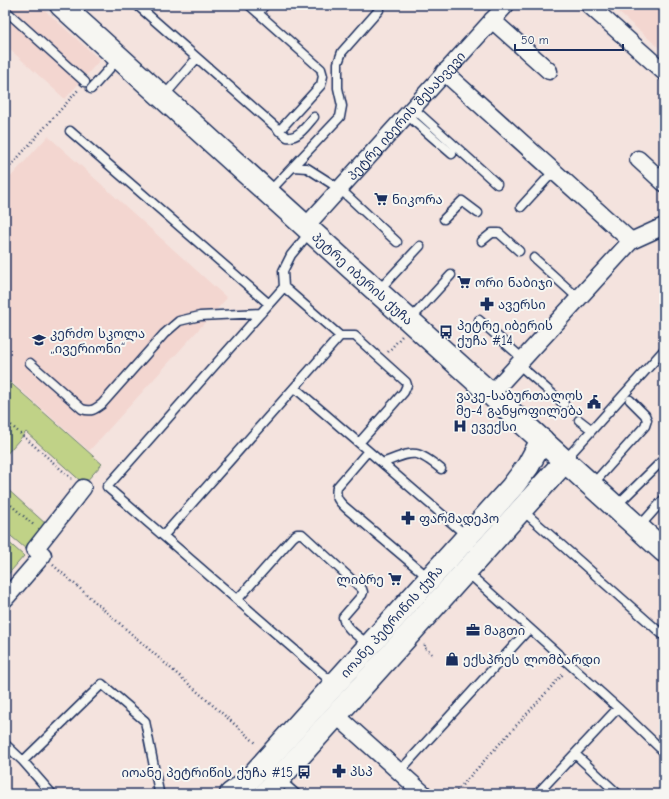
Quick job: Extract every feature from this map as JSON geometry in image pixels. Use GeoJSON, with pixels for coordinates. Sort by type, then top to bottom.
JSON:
{"type":"FeatureCollection","features":[{"type":"Feature","properties":{"kind":"street","name":"პეტრე იბერის ქუჩა"},"geometry":{"type":"LineString","coordinates":[[62,5],[378,292],[408,326],[491,394],[664,551]]}},
{"type":"Feature","properties":{"kind":"street","name":"პეტრე იბერის შესახვევი"},"geometry":{"type":"LineString","coordinates":[[308,229],[340,189],[506,5]]}},
{"type":"Feature","properties":{"kind":"street"},"geometry":{"type":"LineString","coordinates":[[589,5],[664,72]]}},
{"type":"Feature","properties":{"kind":"street"},"geometry":{"type":"LineString","coordinates":[[492,20],[549,71]]}},
{"type":"Feature","properties":{"kind":"street"},"geometry":{"type":"LineString","coordinates":[[444,72],[631,241]]}},
{"type":"Feature","properties":{"kind":"street"},"geometry":{"type":"LineString","coordinates":[[638,159],[664,183]]}},
{"type":"Feature","properties":{"kind":"street"},"geometry":{"type":"LineString","coordinates":[[491,394],[631,241],[664,226]]}},
{"type":"Feature","properties":{"kind":"street","name":"იოანე პეტრიწის ქუჩა"},"geometry":{"type":"LineString","coordinates":[[239,791],[468,537],[528,466],[542,440]]}},
{"type":"Feature","properties":{"kind":"street","name":"იოანე პეტრიწის ქუჩა"},"geometry":{"type":"LineString","coordinates":[[272,787],[565,461]]}},
{"type":"Feature","properties":{"kind":"street"},"geometry":{"type":"LineString","coordinates":[[5,599],[43,556],[35,549],[83,488]]}},
{"type":"Feature","properties":{"kind":"street"},"geometry":{"type":"LineString","coordinates":[[338,680],[359,690]]}},
{"type":"Feature","properties":{"kind":"street"},"geometry":{"type":"LineString","coordinates":[[336,715],[424,794]]}},
{"type":"Feature","properties":{"kind":"lane"},"geometry":{"type":"LineString","coordinates":[[137,5],[287,137],[291,138],[296,136],[314,118]]}},
{"type":"Feature","properties":{"kind":"lane"},"geometry":{"type":"LineString","coordinates":[[248,5],[321,69],[323,76],[321,85],[279,131]]}},
{"type":"Feature","properties":{"kind":"lane"},"geometry":{"type":"LineString","coordinates":[[258,13],[265,5]]}},
{"type":"Feature","properties":{"kind":"lane"},"geometry":{"type":"LineString","coordinates":[[5,10],[85,82]]}},
{"type":"Feature","properties":{"kind":"lane"},"geometry":{"type":"LineString","coordinates":[[269,193],[340,117],[342,106],[338,88],[338,63],[342,52],[379,10]]}},
{"type":"Feature","properties":{"kind":"lane"},"geometry":{"type":"LineString","coordinates":[[91,89],[120,58]]}},
{"type":"Feature","properties":{"kind":"lane"},"geometry":{"type":"LineString","coordinates":[[163,97],[197,58]]}},
{"type":"Feature","properties":{"kind":"lane"},"geometry":{"type":"LineString","coordinates":[[410,112],[452,154]]}},
{"type":"Feature","properties":{"kind":"lane"},"geometry":{"type":"LineString","coordinates":[[410,112],[497,184]]}},
{"type":"Feature","properties":{"kind":"lane"},"geometry":{"type":"LineString","coordinates":[[70,131],[269,304]]}},
{"type":"Feature","properties":{"kind":"lane"},"geometry":{"type":"LineString","coordinates":[[293,167],[307,168],[340,189],[397,242]]}},
{"type":"Feature","properties":{"kind":"lane"},"geometry":{"type":"LineString","coordinates":[[521,207],[554,171]]}},
{"type":"Feature","properties":{"kind":"lane"},"geometry":{"type":"LineString","coordinates":[[444,219],[462,201],[478,213]]}},
{"type":"Feature","properties":{"kind":"lane"},"geometry":{"type":"LineString","coordinates":[[308,229],[291,255],[283,271],[284,287],[107,487],[237,600],[338,680]]}},
{"type":"Feature","properties":{"kind":"lane"},"geometry":{"type":"LineString","coordinates":[[482,241],[492,232],[499,233],[519,251]]}},
{"type":"Feature","properties":{"kind":"lane"},"geometry":{"type":"LineString","coordinates":[[378,292],[420,246]]}},
{"type":"Feature","properties":{"kind":"lane"},"geometry":{"type":"LineString","coordinates":[[534,258],[578,298]]}},
{"type":"Feature","properties":{"kind":"lane"},"geometry":{"type":"LineString","coordinates":[[408,326],[451,274]]}},
{"type":"Feature","properties":{"kind":"lane"},"geometry":{"type":"LineString","coordinates":[[284,287],[340,336],[355,336],[403,378],[407,385],[404,392],[359,443]]}},
{"type":"Feature","properties":{"kind":"lane"},"geometry":{"type":"LineString","coordinates":[[30,363],[82,409],[89,412],[102,404],[164,334],[180,321],[200,316],[261,313]]}},
{"type":"Feature","properties":{"kind":"lane"},"geometry":{"type":"LineString","coordinates":[[479,320],[564,404]]}},
{"type":"Feature","properties":{"kind":"lane"},"geometry":{"type":"LineString","coordinates":[[164,535],[340,336]]}},
{"type":"Feature","properties":{"kind":"lane"},"geometry":{"type":"LineString","coordinates":[[565,461],[664,350]]}},
{"type":"Feature","properties":{"kind":"lane"},"geometry":{"type":"LineString","coordinates":[[295,388],[468,537]]}},
{"type":"Feature","properties":{"kind":"lane"},"geometry":{"type":"LineString","coordinates":[[592,485],[645,426],[647,420],[645,415],[630,400]]}},
{"type":"Feature","properties":{"kind":"lane"},"geometry":{"type":"LineString","coordinates":[[579,420],[592,430]]}},
{"type":"Feature","properties":{"kind":"lane"},"geometry":{"type":"LineString","coordinates":[[368,451],[337,487],[336,495],[339,502],[429,579]]}},
{"type":"Feature","properties":{"kind":"lane"},"geometry":{"type":"LineString","coordinates":[[382,463],[412,452],[426,457],[441,470]]}},
{"type":"Feature","properties":{"kind":"lane"},"geometry":{"type":"LineString","coordinates":[[615,507],[664,459]]}},
{"type":"Feature","properties":{"kind":"lane"},"geometry":{"type":"LineString","coordinates":[[639,528],[664,499]]}},
{"type":"Feature","properties":{"kind":"lane"},"geometry":{"type":"LineString","coordinates":[[522,509],[664,636]]}},
{"type":"Feature","properties":{"kind":"lane"},"geometry":{"type":"LineString","coordinates":[[237,600],[293,537],[297,534],[302,534],[362,589],[362,595],[343,618],[343,622],[370,646]]}},
{"type":"Feature","properties":{"kind":"lane"},"geometry":{"type":"LineString","coordinates":[[466,571],[618,708],[664,752]]}},
{"type":"Feature","properties":{"kind":"lane"},"geometry":{"type":"LineString","coordinates":[[399,772],[529,629]]}},
{"type":"Feature","properties":{"kind":"lane"},"geometry":{"type":"LineString","coordinates":[[23,761],[102,684],[145,721],[159,792],[161,794]]}},
{"type":"Feature","properties":{"kind":"lane"},"geometry":{"type":"LineString","coordinates":[[537,794],[618,708]]}},
{"type":"Feature","properties":{"kind":"lane"},"geometry":{"type":"LineString","coordinates":[[5,744],[23,761],[52,794]]}},
{"type":"Feature","properties":{"kind":"lane"},"geometry":{"type":"LineString","coordinates":[[574,754],[618,794]]}},
{"type":"Feature","properties":{"kind":"lane"},"geometry":{"type":"LineString","coordinates":[[272,787],[296,794]]}},
{"type":"Feature","properties":{"kind":"path"},"geometry":{"type":"LineString","coordinates":[[5,172],[85,82]]}},
{"type":"Feature","properties":{"kind":"path"},"geometry":{"type":"LineString","coordinates":[[381,359],[408,326]]}},
{"type":"Feature","properties":{"kind":"path"},"geometry":{"type":"LineString","coordinates":[[5,420],[83,488]]}},
{"type":"Feature","properties":{"kind":"path"},"geometry":{"type":"LineString","coordinates":[[5,500],[45,536]]}},
{"type":"Feature","properties":{"kind":"path"},"geometry":{"type":"LineString","coordinates":[[43,556],[270,756]]}},
{"type":"Feature","properties":{"kind":"path"},"geometry":{"type":"LineString","coordinates":[[454,794],[560,679]]}},
{"type":"Feature","properties":{"kind":"shaded area"},"geometry":{"type":"Polygon","coordinates":[[[5,5],[39,5],[100,60],[65,99],[5,45],[5,5]]]}},
{"type":"Feature","properties":{"kind":"shaded area"},"geometry":{"type":"Polygon","coordinates":[[[610,5],[664,5],[664,52],[610,5]]]}},
{"type":"Feature","properties":{"kind":"shaded area"},"geometry":{"type":"Polygon","coordinates":[[[48,136],[227,298],[89,451],[5,376],[5,183],[48,136]]]}},
{"type":"Feature","properties":{"kind":"green space"},"geometry":{"type":"Polygon","coordinates":[[[5,378],[102,464],[84,484],[26,432],[5,456],[5,378]]]}},
{"type":"Feature","properties":{"kind":"green space"},"geometry":{"type":"Polygon","coordinates":[[[5,487],[47,525],[26,549],[5,531],[5,487]]]}},
{"type":"Feature","properties":{"kind":"green space"},"geometry":{"type":"Polygon","coordinates":[[[5,539],[24,556],[5,578],[5,539]]]}},
{"type":"Feature","properties":{"kind":"place","name":"ნიკორა"},"geometry":{"type":"Point","coordinates":[381,199]}},
{"type":"Feature","properties":{"kind":"place","name":"ორი ნაბიჯი"},"geometry":{"type":"Point","coordinates":[464,282]}},
{"type":"Feature","properties":{"kind":"place","name":"ავერსი"},"geometry":{"type":"Point","coordinates":[487,304]}},
{"type":"Feature","properties":{"kind":"place","name":"პეტრე იბერის ქუჩა #14"},"geometry":{"type":"Point","coordinates":[446,332]}},
{"type":"Feature","properties":{"kind":"place","name":"კერძო სკოლა „ივერიონი“"},"geometry":{"type":"Point","coordinates":[39,340]}},
{"type":"Feature","properties":{"kind":"place","name":"ვაკე-საბურთალოს მე-4 განყოფილება"},"geometry":{"type":"Point","coordinates":[594,402]}},
{"type":"Feature","properties":{"kind":"place","name":"ევექსი"},"geometry":{"type":"Point","coordinates":[460,426]}},
{"type":"Feature","properties":{"kind":"place","name":"ფარმადეპო"},"geometry":{"type":"Point","coordinates":[408,518]}},
{"type":"Feature","properties":{"kind":"place","name":"ლიბრე"},"geometry":{"type":"Point","coordinates":[395,579]}},
{"type":"Feature","properties":{"kind":"place","name":"მაგთი"},"geometry":{"type":"Point","coordinates":[473,630]}},
{"type":"Feature","properties":{"kind":"place","name":"ექსპრეს ლომბარდი"},"geometry":{"type":"Point","coordinates":[452,659]}},
{"type":"Feature","properties":{"kind":"place","name":"პსპ"},"geometry":{"type":"Point","coordinates":[339,771]}},
{"type":"Feature","properties":{"kind":"place","name":"იოანე პეტრიწის ქუჩა #15"},"geometry":{"type":"Point","coordinates":[304,772]}}]}
